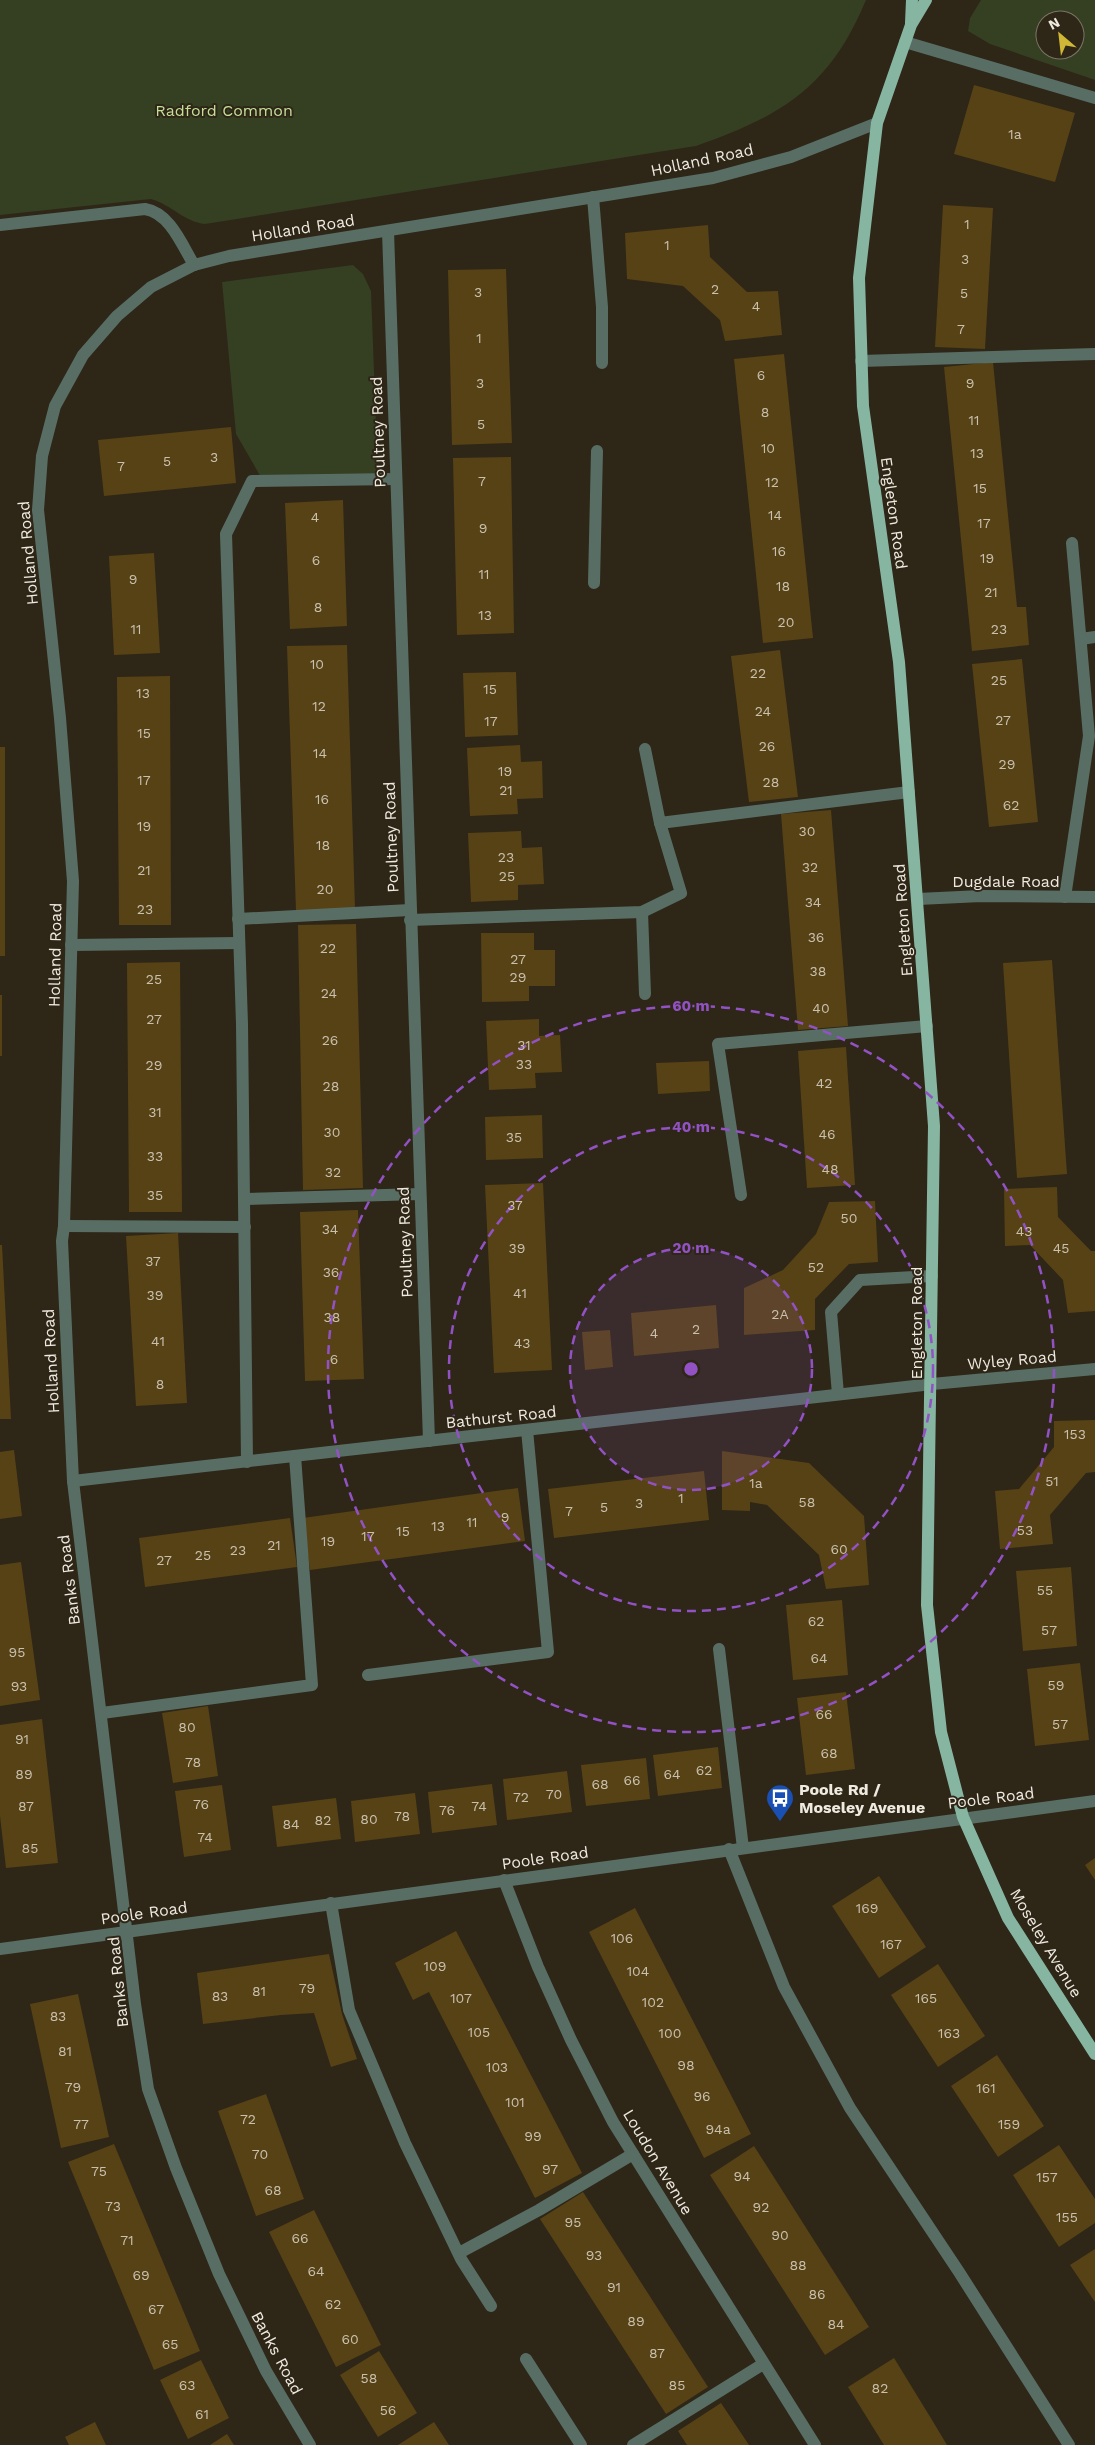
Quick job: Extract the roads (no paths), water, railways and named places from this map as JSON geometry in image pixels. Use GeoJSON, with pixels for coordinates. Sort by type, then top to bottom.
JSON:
{"type":"FeatureCollection","features":[{"type":"Feature","properties":{"kind":"main road","name":"Engleton Road"},"geometry":{"type":"LineString","coordinates":[[911,25],[912,0]]}},
{"type":"Feature","properties":{"kind":"main road","name":"Engleton Road"},"geometry":{"type":"LineString","coordinates":[[926,0],[911,25],[877,123],[859,278],[863,406],[899,662],[934,1126],[932,1384],[927,1605],[940,1732],[963,1817]]}},
{"type":"Feature","properties":{"kind":"main road","name":"Moseley Avenue"},"geometry":{"type":"LineString","coordinates":[[963,1817],[1008,1918],[1095,2054]]}},
{"type":"Feature","properties":{"kind":"street"},"geometry":{"type":"LineString","coordinates":[[905,42],[1095,98]]}},
{"type":"Feature","properties":{"kind":"street","name":"Holland Road"},"geometry":{"type":"LineString","coordinates":[[73,1481],[62,1241],[64,1226],[73,881],[60,718],[38,510],[42,456],[55,406],[83,356],[117,316],[151,288],[194,265],[228,256],[713,178],[791,157],[877,123]]}},
{"type":"Feature","properties":{"kind":"street"},"geometry":{"type":"LineString","coordinates":[[593,198],[602,307],[602,363]]}},
{"type":"Feature","properties":{"kind":"street"},"geometry":{"type":"LineString","coordinates":[[0,225],[145,209],[154,210],[168,222],[194,265]]}},
{"type":"Feature","properties":{"kind":"street","name":"Poultney Road"},"geometry":{"type":"LineString","coordinates":[[388,231],[428,1441]]}},
{"type":"Feature","properties":{"kind":"street"},"geometry":{"type":"LineString","coordinates":[[861,361],[1095,354]]}},
{"type":"Feature","properties":{"kind":"street"},"geometry":{"type":"LineString","coordinates":[[594,583],[597,450]]}},
{"type":"Feature","properties":{"kind":"street"},"geometry":{"type":"LineString","coordinates":[[247,1462],[245,1227],[239,943],[226,534],[252,481],[395,479]]}},
{"type":"Feature","properties":{"kind":"street"},"geometry":{"type":"LineString","coordinates":[[1064,897],[1089,736],[1072,543]]}},
{"type":"Feature","properties":{"kind":"street"},"geometry":{"type":"LineString","coordinates":[[1081,639],[1095,637]]}},
{"type":"Feature","properties":{"kind":"street"},"geometry":{"type":"LineString","coordinates":[[238,919],[642,912],[681,892],[660,823],[645,748]]}},
{"type":"Feature","properties":{"kind":"street"},"geometry":{"type":"LineString","coordinates":[[660,823],[909,792]]}},
{"type":"Feature","properties":{"kind":"street","name":"Dugdale Road"},"geometry":{"type":"LineString","coordinates":[[918,899],[981,896],[1095,897]]}},
{"type":"Feature","properties":{"kind":"street"},"geometry":{"type":"LineString","coordinates":[[642,912],[645,994]]}},
{"type":"Feature","properties":{"kind":"street"},"geometry":{"type":"LineString","coordinates":[[71,945],[239,943]]}},
{"type":"Feature","properties":{"kind":"street"},"geometry":{"type":"LineString","coordinates":[[741,1195],[718,1044],[927,1026]]}},
{"type":"Feature","properties":{"kind":"street"},"geometry":{"type":"LineString","coordinates":[[244,1198],[420,1194]]}},
{"type":"Feature","properties":{"kind":"street"},"geometry":{"type":"LineString","coordinates":[[64,1226],[245,1227]]}},
{"type":"Feature","properties":{"kind":"street"},"geometry":{"type":"LineString","coordinates":[[838,1394],[831,1312],[860,1280],[932,1276]]}},
{"type":"Feature","properties":{"kind":"street","name":"Wyley Road"},"geometry":{"type":"LineString","coordinates":[[932,1384],[1095,1369]]}},
{"type":"Feature","properties":{"kind":"street","name":"Bathurst Road"},"geometry":{"type":"LineString","coordinates":[[73,1481],[932,1384]]}},
{"type":"Feature","properties":{"kind":"street"},"geometry":{"type":"LineString","coordinates":[[368,1675],[548,1652],[527,1430]]}},
{"type":"Feature","properties":{"kind":"street"},"geometry":{"type":"LineString","coordinates":[[102,1713],[312,1685],[295,1456]]}},
{"type":"Feature","properties":{"kind":"street","name":"Banks Road"},"geometry":{"type":"LineString","coordinates":[[73,1481],[128,1931],[135,2004],[148,2089],[176,2168],[220,2274],[266,2371],[310,2445]]}},
{"type":"Feature","properties":{"kind":"street"},"geometry":{"type":"LineString","coordinates":[[719,1649],[743,1848]]}},
{"type":"Feature","properties":{"kind":"street","name":"Poole Road"},"geometry":{"type":"LineString","coordinates":[[0,1949],[1095,1800]]}},
{"type":"Feature","properties":{"kind":"street"},"geometry":{"type":"LineString","coordinates":[[729,1850],[784,1987],[850,2108],[959,2272],[1068,2445]]}},
{"type":"Feature","properties":{"kind":"street","name":"Loudon Avenue"},"geometry":{"type":"LineString","coordinates":[[504,1880],[538,1967],[570,2040],[613,2122],[815,2445]]}},
{"type":"Feature","properties":{"kind":"street"},"geometry":{"type":"LineString","coordinates":[[331,1903],[349,2010],[405,2143],[458,2254],[491,2306]]}},
{"type":"Feature","properties":{"kind":"street"},"geometry":{"type":"LineString","coordinates":[[458,2254],[539,2210],[633,2154]]}},
{"type":"Feature","properties":{"kind":"street"},"geometry":{"type":"LineString","coordinates":[[526,2359],[581,2445]]}},
{"type":"Feature","properties":{"kind":"street"},"geometry":{"type":"LineString","coordinates":[[633,2445],[763,2364]]}},
{"type":"Feature","properties":{"kind":"place","name":"Poole Rd / Moseley Avenue"},"geometry":{"type":"Point","coordinates":[780,1822]}},
{"type":"Feature","properties":{"kind":"park label","name":"Radford Common"},"geometry":{"type":"Point","coordinates":[224,110]}}]}
